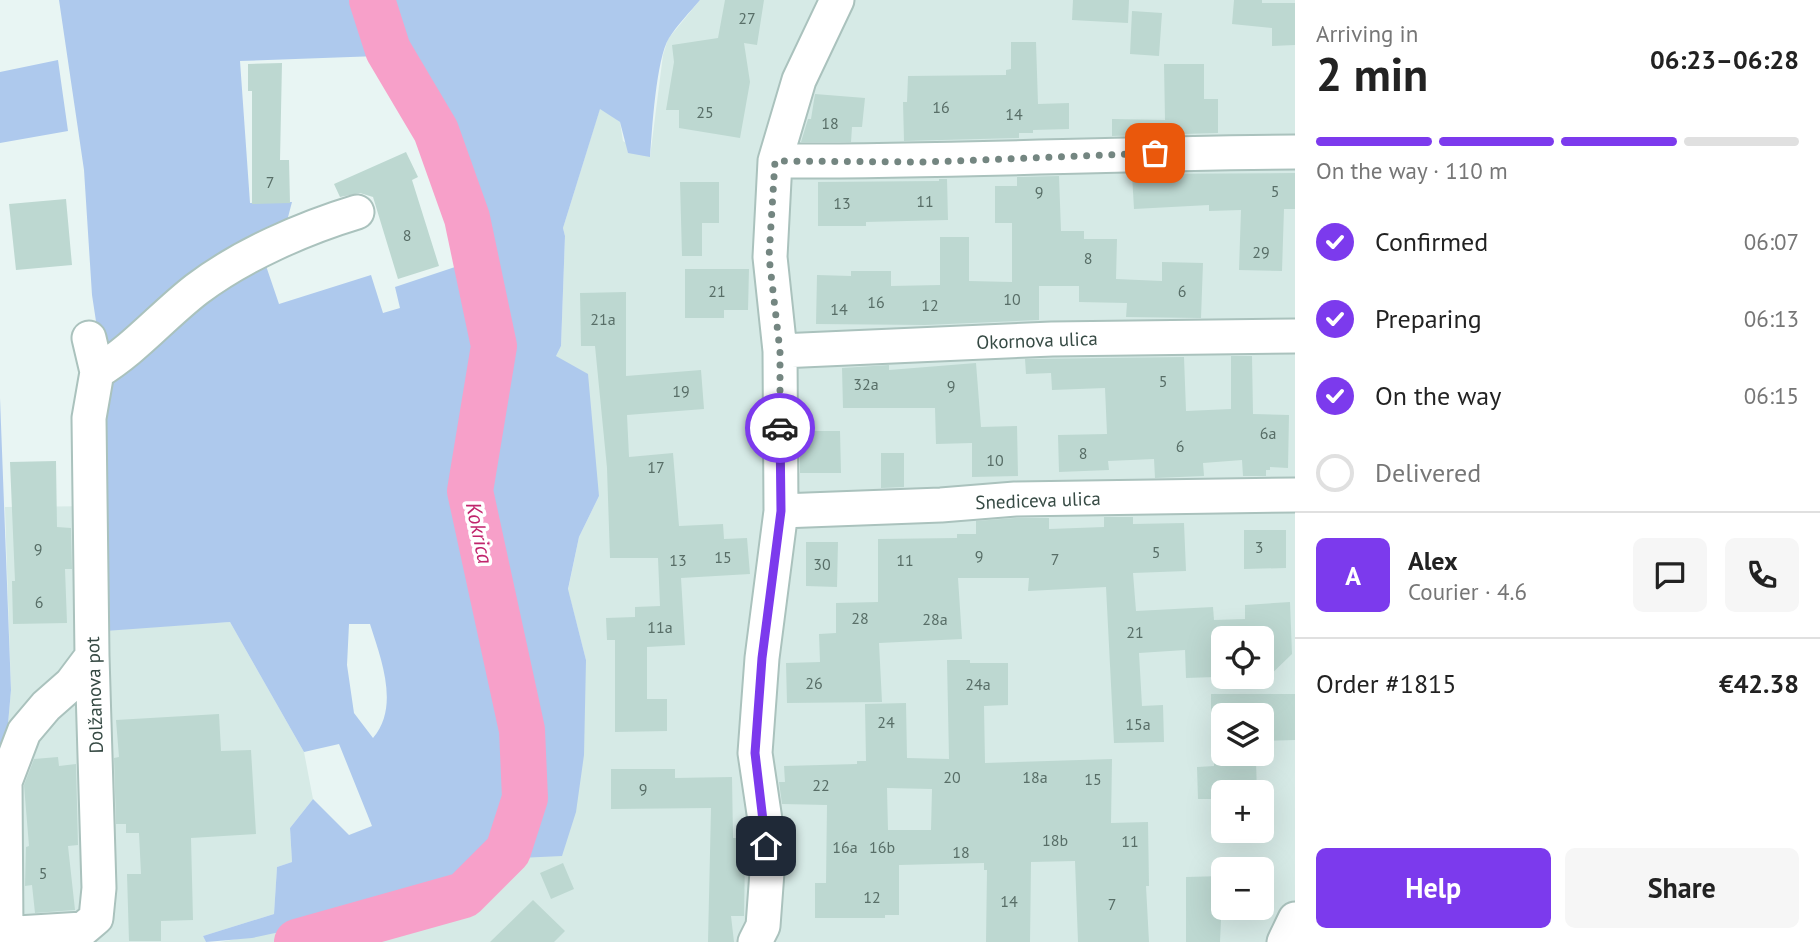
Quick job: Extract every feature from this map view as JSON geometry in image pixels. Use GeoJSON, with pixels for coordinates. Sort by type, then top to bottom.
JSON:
{"type":"FeatureCollection","features":[{"type":"Feature","properties":{"kind":"street"},"geometry":{"type":"LineString","coordinates":[[755,942],[763,926],[767,872],[765,820],[755,753],[762,658],[781,511],[780,351],[769,257],[775,161],[799,80],[837,0]]}},
{"type":"Feature","properties":{"kind":"street"},"geometry":{"type":"LineString","coordinates":[[775,161],[926,162],[1082,154],[1295,152]]}},
{"type":"Feature","properties":{"kind":"street"},"geometry":{"type":"LineString","coordinates":[[97,372],[122,357],[198,289],[307,227],[357,212]]}},
{"type":"Feature","properties":{"kind":"street","name":"Okornova ulica"},"geometry":{"type":"LineString","coordinates":[[780,351],[1052,339],[1295,336]]}},
{"type":"Feature","properties":{"kind":"street","name":"Dolžanova pot"},"geometry":{"type":"LineString","coordinates":[[3,934],[83,929],[96,918],[99,888],[89,418],[97,372],[89,338]]}},
{"type":"Feature","properties":{"kind":"street","name":"Snediceva ulica"},"geometry":{"type":"LineString","coordinates":[[781,511],[942,505],[1015,499],[1295,495]]}},
{"type":"Feature","properties":{"kind":"street"},"geometry":{"type":"LineString","coordinates":[[3,934],[5,782],[24,733],[46,706],[71,684],[92,656]]}},
{"type":"Feature","properties":{"kind":"street"},"geometry":{"type":"LineString","coordinates":[[1284,942],[1295,919]]}},
{"type":"Feature","properties":{"kind":"shaded area"},"geometry":{"type":"Polygon","coordinates":[[[59,0],[356,0],[367,35],[378,56],[240,61],[250,203],[292,202],[287,221],[118,350],[99,341],[92,295],[84,170],[59,0]]]}},
{"type":"Feature","properties":{"kind":"shaded area"},"geometry":{"type":"Polygon","coordinates":[[[382,0],[700,0],[672,33],[665,48],[655,96],[650,157],[628,153],[620,122],[600,109],[563,228],[565,236],[561,346],[556,356],[588,374],[599,496],[579,537],[568,589],[586,660],[584,755],[576,812],[562,856],[519,858],[528,829],[534,770],[530,724],[514,669],[501,589],[479,487],[479,456],[506,351],[497,287],[458,150],[388,28],[382,0]]]}},
{"type":"Feature","properties":{"kind":"shaded area"},"geometry":{"type":"Polygon","coordinates":[[[700,0],[1295,0],[1295,942],[220,942],[308,926],[422,895],[480,861],[494,844],[519,858],[586,660],[568,590],[579,537],[599,496],[556,356],[561,346],[565,236],[563,228],[600,108],[620,122],[623,141],[650,157],[663,55],[668,39],[700,0]]]}},
{"type":"Feature","properties":{"kind":"shaded area"},"geometry":{"type":"Polygon","coordinates":[[[58,60],[68,131],[0,143],[0,72],[58,60]]]}},
{"type":"Feature","properties":{"kind":"shaded area"},"geometry":{"type":"Polygon","coordinates":[[[263,257],[279,304],[371,275],[383,313],[400,308],[395,287],[461,265],[479,366],[464,456],[466,521],[507,700],[514,796],[507,828],[480,861],[456,881],[422,895],[308,926],[252,938],[206,942],[203,936],[274,914],[277,867],[292,862],[290,828],[313,799],[349,835],[372,826],[339,744],[304,752],[230,622],[105,631],[104,407],[113,375],[263,257]],[[349,624],[347,665],[354,713],[373,738],[381,726],[387,698],[383,667],[370,624],[349,624]]]}},
{"type":"Feature","properties":{"kind":"shaded area"},"geometry":{"type":"Polygon","coordinates":[[[0,398],[11,690],[6,747],[0,759],[0,398]]]}},
{"type":"Feature","properties":{"kind":"shaded area"},"geometry":{"type":"Polygon","coordinates":[[[101,506],[105,630],[230,622],[304,752],[313,799],[290,828],[292,862],[277,867],[274,914],[203,936],[206,942],[0,942],[6,747],[11,690],[5,507],[101,506]]]}},
{"type":"Feature","properties":{"kind":"building"},"geometry":{"type":"Polygon","coordinates":[[[725,0],[764,0],[757,45],[744,43],[750,82],[740,138],[679,128],[679,110],[666,110],[674,62],[672,45],[718,38],[725,0]]]}},
{"type":"Feature","properties":{"kind":"building"},"geometry":{"type":"Polygon","coordinates":[[[1073,0],[1129,0],[1128,23],[1072,20],[1073,0]]]}},
{"type":"Feature","properties":{"kind":"building"},"geometry":{"type":"Polygon","coordinates":[[[1234,0],[1295,3],[1295,45],[1272,46],[1272,28],[1232,24],[1234,0]]]}},
{"type":"Feature","properties":{"kind":"building"},"geometry":{"type":"Polygon","coordinates":[[[1132,11],[1162,13],[1159,56],[1130,54],[1132,11]]]}},
{"type":"Feature","properties":{"kind":"building"},"geometry":{"type":"Polygon","coordinates":[[[1011,42],[1036,42],[1038,104],[1069,103],[1069,129],[1033,130],[1033,133],[1019,133],[1019,138],[904,141],[903,102],[907,102],[908,76],[1006,75],[1006,70],[1011,69],[1011,42]]]}},
{"type":"Feature","properties":{"kind":"building"},"geometry":{"type":"Polygon","coordinates":[[[282,63],[280,160],[289,160],[290,203],[252,204],[252,91],[248,91],[248,64],[282,63]]]}},
{"type":"Feature","properties":{"kind":"building"},"geometry":{"type":"Polygon","coordinates":[[[1164,64],[1204,64],[1204,99],[1218,99],[1218,133],[1112,136],[1112,119],[1165,120],[1164,64]]]}},
{"type":"Feature","properties":{"kind":"building"},"geometry":{"type":"Polygon","coordinates":[[[815,94],[865,98],[862,127],[852,127],[851,142],[801,142],[808,119],[811,119],[815,94]]]}},
{"type":"Feature","properties":{"kind":"building"},"geometry":{"type":"Polygon","coordinates":[[[406,152],[418,177],[412,180],[439,266],[398,279],[373,197],[360,193],[340,197],[334,184],[406,152]]]}},
{"type":"Feature","properties":{"kind":"building"},"geometry":{"type":"Polygon","coordinates":[[[1295,173],[1295,209],[1284,209],[1282,271],[1239,270],[1241,210],[1209,211],[1209,205],[1134,209],[1132,174],[1295,173]]]}},
{"type":"Feature","properties":{"kind":"building"},"geometry":{"type":"Polygon","coordinates":[[[1059,176],[1061,231],[1084,231],[1084,239],[1117,239],[1116,279],[1162,281],[1162,262],[1203,263],[1201,318],[1126,317],[1127,303],[1079,302],[1079,286],[1039,286],[1039,320],[925,325],[816,324],[817,275],[851,276],[851,271],[891,271],[891,286],[940,285],[940,237],[969,237],[969,281],[1012,282],[1012,223],[995,223],[995,186],[1017,186],[1017,177],[1059,176]]]}},
{"type":"Feature","properties":{"kind":"building"},"geometry":{"type":"Polygon","coordinates":[[[947,179],[948,220],[866,222],[866,226],[818,226],[818,182],[947,179]]]}},
{"type":"Feature","properties":{"kind":"building"},"geometry":{"type":"Polygon","coordinates":[[[680,182],[719,182],[719,223],[702,223],[702,256],[682,256],[680,182]]]}},
{"type":"Feature","properties":{"kind":"building"},"geometry":{"type":"Polygon","coordinates":[[[66,199],[72,265],[16,270],[9,204],[66,199]]]}},
{"type":"Feature","properties":{"kind":"building"},"geometry":{"type":"Polygon","coordinates":[[[685,269],[749,269],[748,310],[724,310],[724,318],[685,318],[685,269]]]}},
{"type":"Feature","properties":{"kind":"building"},"geometry":{"type":"Polygon","coordinates":[[[626,292],[626,376],[701,370],[704,409],[627,415],[629,457],[673,453],[679,526],[723,524],[724,539],[747,538],[750,574],[681,578],[685,645],[647,647],[647,699],[667,699],[667,731],[615,732],[615,640],[607,640],[606,618],[635,617],[635,607],[660,606],[658,558],[610,558],[607,468],[595,346],[581,346],[580,293],[626,292]]]}},
{"type":"Feature","properties":{"kind":"building"},"geometry":{"type":"Polygon","coordinates":[[[1231,356],[1252,356],[1253,414],[1289,415],[1288,468],[1270,467],[1270,470],[1266,470],[1266,476],[1243,476],[1242,460],[1203,463],[1204,476],[1155,478],[1154,459],[1108,461],[1109,470],[1059,472],[1058,435],[1107,434],[1105,388],[1052,390],[1051,373],[1026,374],[1025,359],[1184,357],[1186,411],[1231,409],[1231,356]]]}},
{"type":"Feature","properties":{"kind":"building"},"geometry":{"type":"Polygon","coordinates":[[[976,363],[981,427],[1017,426],[1018,476],[972,477],[972,443],[936,444],[935,408],[843,408],[842,368],[889,365],[889,370],[976,363]]]}},
{"type":"Feature","properties":{"kind":"building"},"geometry":{"type":"Polygon","coordinates":[[[800,431],[840,431],[841,473],[800,473],[800,431]]]}},
{"type":"Feature","properties":{"kind":"building"},"geometry":{"type":"Polygon","coordinates":[[[881,453],[904,453],[904,487],[881,488],[881,453]]]}},
{"type":"Feature","properties":{"kind":"building"},"geometry":{"type":"Polygon","coordinates":[[[56,461],[57,527],[71,528],[72,569],[65,569],[67,623],[13,624],[12,581],[15,581],[10,462],[56,461]]]}},
{"type":"Feature","properties":{"kind":"building"},"geometry":{"type":"Polygon","coordinates":[[[1104,517],[1133,517],[1133,524],[1184,523],[1186,571],[1133,573],[1136,611],[1213,607],[1214,620],[1245,619],[1245,605],[1290,602],[1292,654],[1274,671],[1274,626],[1211,626],[1211,677],[1186,678],[1185,650],[1139,653],[1142,706],[1163,705],[1164,742],[1114,743],[1106,587],[1028,591],[1029,578],[958,578],[962,639],[879,643],[882,702],[787,703],[786,663],[820,662],[819,634],[836,633],[836,603],[878,602],[878,539],[957,538],[957,534],[976,534],[976,521],[1015,518],[1049,518],[1049,529],[1104,527],[1104,517]]]}},
{"type":"Feature","properties":{"kind":"building"},"geometry":{"type":"Polygon","coordinates":[[[1244,530],[1286,530],[1286,568],[1244,569],[1244,530]]]}},
{"type":"Feature","properties":{"kind":"building"},"geometry":{"type":"Polygon","coordinates":[[[806,542],[838,542],[837,587],[806,586],[806,542]]]}},
{"type":"Feature","properties":{"kind":"building"},"geometry":{"type":"Polygon","coordinates":[[[947,660],[1008,663],[1008,705],[984,706],[985,763],[1112,759],[1111,823],[1148,822],[1149,886],[1146,886],[1149,942],[1078,942],[1075,861],[1031,862],[1030,942],[986,942],[987,870],[984,870],[984,863],[899,865],[899,915],[885,915],[885,918],[815,918],[815,883],[826,883],[827,805],[782,804],[779,782],[785,782],[784,766],[857,764],[857,761],[866,761],[865,704],[906,703],[907,758],[949,759],[947,660]],[[887,788],[888,830],[931,830],[932,789],[887,788]]]}},
{"type":"Feature","properties":{"kind":"building"},"geometry":{"type":"Polygon","coordinates":[[[1211,694],[1295,694],[1295,740],[1274,741],[1274,703],[1211,703],[1211,694]]]}},
{"type":"Feature","properties":{"kind":"building"},"geometry":{"type":"Polygon","coordinates":[[[219,714],[221,751],[251,750],[256,834],[191,838],[193,920],[161,921],[161,941],[129,941],[127,874],[141,874],[139,833],[126,833],[126,824],[116,824],[114,758],[119,757],[116,720],[219,714]]]}},
{"type":"Feature","properties":{"kind":"building"},"geometry":{"type":"Polygon","coordinates":[[[58,757],[59,766],[76,764],[78,845],[68,846],[75,910],[35,913],[32,885],[25,886],[26,847],[29,846],[24,785],[34,759],[58,757]]]}},
{"type":"Feature","properties":{"kind":"building"},"geometry":{"type":"Polygon","coordinates":[[[1256,766],[1257,780],[1211,780],[1211,799],[1198,799],[1197,767],[1256,766]]]}},
{"type":"Feature","properties":{"kind":"building"},"geometry":{"type":"Polygon","coordinates":[[[611,769],[675,769],[675,778],[732,777],[733,838],[741,838],[741,858],[745,859],[744,916],[731,916],[734,942],[708,942],[711,808],[611,809],[611,769]]]}},
{"type":"Feature","properties":{"kind":"building"},"geometry":{"type":"Polygon","coordinates":[[[563,863],[574,889],[551,899],[540,873],[563,863]]]}},
{"type":"Feature","properties":{"kind":"building"},"geometry":{"type":"Polygon","coordinates":[[[1211,876],[1211,920],[1221,920],[1220,942],[1186,942],[1186,877],[1211,876]]]}},
{"type":"Feature","properties":{"kind":"building"},"geometry":{"type":"Polygon","coordinates":[[[533,900],[565,931],[554,942],[490,942],[533,900]]]}},
{"type":"Feature","properties":{"kind":"waterway","name":"Kokrica"},"geometry":{"type":"LineString","coordinates":[[297,942],[464,895],[508,851],[525,798],[522,730],[470,491],[494,346],[467,218],[436,131],[388,50],[372,0]]}},
{"type":"Feature","properties":{"kind":"way so far"},"geometry":{"type":"LineString","coordinates":[[780,428],[780,351],[769,257],[775,161],[926,162],[1155,153]]}},
{"type":"Feature","properties":{"kind":"route"},"geometry":{"type":"LineString","coordinates":[[766,846],[755,753],[762,658],[781,511],[780,428]]}}]}
